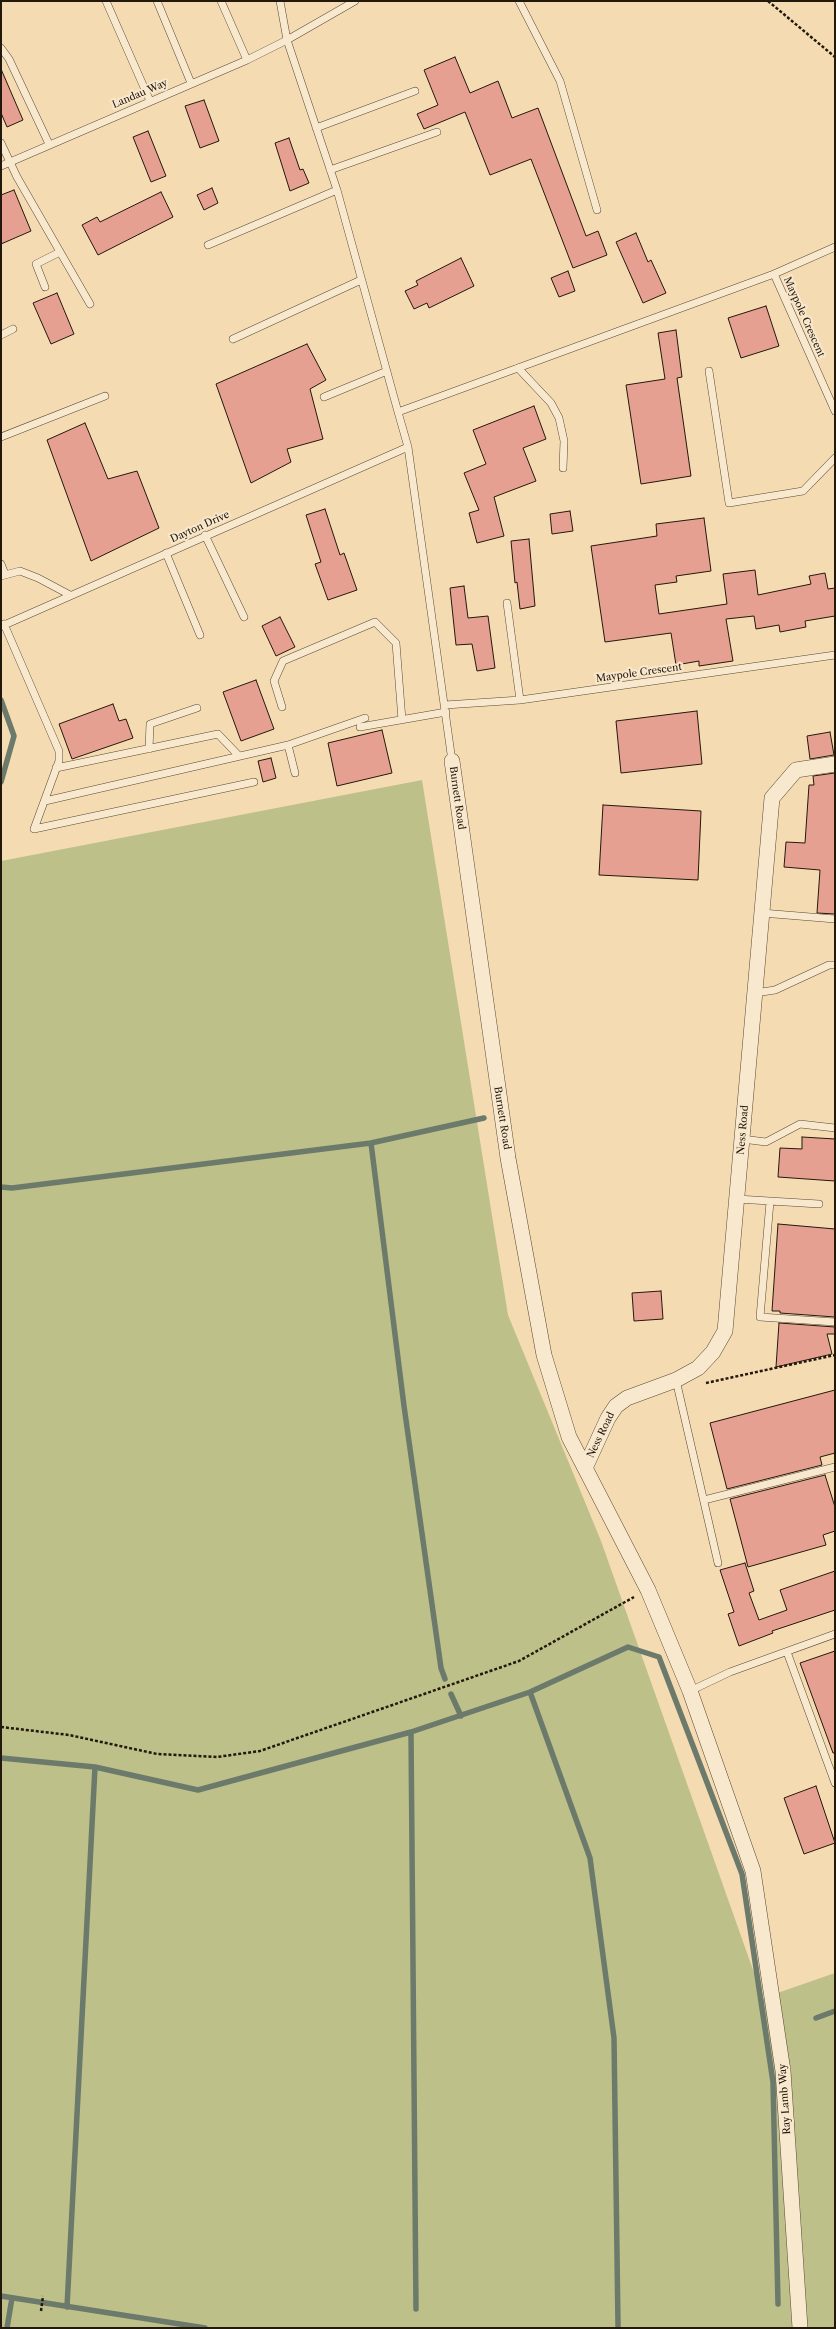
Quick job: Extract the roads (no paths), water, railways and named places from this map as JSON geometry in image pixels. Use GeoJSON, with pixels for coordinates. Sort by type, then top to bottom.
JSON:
{"type":"FeatureCollection","features":[{"type":"Feature","properties":{"kind":"street","name":"Burnett Road"},"geometry":{"type":"LineString","coordinates":[[452,761],[491,1043],[529,1280],[545,1360],[569,1437],[648,1590],[690,1691]]}},
{"type":"Feature","properties":{"kind":"street","name":"Ness Road"},"geometry":{"type":"LineString","coordinates":[[585,1468],[608,1418],[616,1406],[627,1398],[676,1380],[698,1368],[713,1352],[725,1331],[772,798],[796,770],[835,764]]}},
{"type":"Feature","properties":{"kind":"street","name":"Ray Lamb Way"},"geometry":{"type":"LineString","coordinates":[[690,1691],[753,1871],[783,2071],[800,2328]]}},
{"type":"Feature","properties":{"kind":"lane"},"geometry":{"type":"LineString","coordinates":[[106,1],[150,101]]}},
{"type":"Feature","properties":{"kind":"lane"},"geometry":{"type":"LineString","coordinates":[[157,1],[191,83]]}},
{"type":"Feature","properties":{"kind":"lane"},"geometry":{"type":"LineString","coordinates":[[221,1],[247,60]]}},
{"type":"Feature","properties":{"kind":"lane"},"geometry":{"type":"LineString","coordinates":[[280,1],[287,40],[337,190],[408,447],[446,708],[452,761]]}},
{"type":"Feature","properties":{"kind":"lane","name":"Landau Way"},"geometry":{"type":"LineString","coordinates":[[1,166],[49,144],[247,60],[287,40],[355,1]]}},
{"type":"Feature","properties":{"kind":"lane"},"geometry":{"type":"LineString","coordinates":[[519,1],[560,81],[597,210]]}},
{"type":"Feature","properties":{"kind":"lane"},"geometry":{"type":"LineString","coordinates":[[1,48],[9,59],[49,144]]}},
{"type":"Feature","properties":{"kind":"lane"},"geometry":{"type":"LineString","coordinates":[[316,128],[415,91]]}},
{"type":"Feature","properties":{"kind":"lane"},"geometry":{"type":"LineString","coordinates":[[330,170],[437,132]]}},
{"type":"Feature","properties":{"kind":"lane"},"geometry":{"type":"LineString","coordinates":[[1,143],[11,161],[17,177],[90,304]]}},
{"type":"Feature","properties":{"kind":"lane"},"geometry":{"type":"LineString","coordinates":[[208,245],[337,190]]}},
{"type":"Feature","properties":{"kind":"lane"},"geometry":{"type":"LineString","coordinates":[[398,412],[774,274],[835,247]]}},
{"type":"Feature","properties":{"kind":"lane"},"geometry":{"type":"LineString","coordinates":[[45,287],[36,264],[60,252]]}},
{"type":"Feature","properties":{"kind":"lane","name":"Maypole Crescent"},"geometry":{"type":"LineString","coordinates":[[774,274],[835,411]]}},
{"type":"Feature","properties":{"kind":"lane"},"geometry":{"type":"LineString","coordinates":[[233,339],[361,280]]}},
{"type":"Feature","properties":{"kind":"lane"},"geometry":{"type":"LineString","coordinates":[[1,335],[13,330]]}},
{"type":"Feature","properties":{"kind":"lane"},"geometry":{"type":"LineString","coordinates":[[518,368],[551,403],[559,418],[564,441],[563,468]]}},
{"type":"Feature","properties":{"kind":"lane"},"geometry":{"type":"LineString","coordinates":[[324,396],[387,371]]}},
{"type":"Feature","properties":{"kind":"lane"},"geometry":{"type":"LineString","coordinates":[[709,371],[730,502],[803,491],[835,458]]}},
{"type":"Feature","properties":{"kind":"lane"},"geometry":{"type":"LineString","coordinates":[[1,437],[105,396]]}},
{"type":"Feature","properties":{"kind":"lane","name":"Dayton Drive"},"geometry":{"type":"LineString","coordinates":[[3,625],[408,447]]}},
{"type":"Feature","properties":{"kind":"lane"},"geometry":{"type":"LineString","coordinates":[[205,535],[244,616]]}},
{"type":"Feature","properties":{"kind":"lane"},"geometry":{"type":"LineString","coordinates":[[166,553],[200,635]]}},
{"type":"Feature","properties":{"kind":"lane"},"geometry":{"type":"LineString","coordinates":[[1,564],[3,575],[20,571],[38,578],[70,595]]}},
{"type":"Feature","properties":{"kind":"lane"},"geometry":{"type":"LineString","coordinates":[[507,603],[520,700]]}},
{"type":"Feature","properties":{"kind":"lane"},"geometry":{"type":"LineString","coordinates":[[282,707],[274,681],[283,661],[375,622],[396,643],[402,720]]}},
{"type":"Feature","properties":{"kind":"lane"},"geometry":{"type":"LineString","coordinates":[[3,625],[59,751],[56,768],[34,829],[254,782]]}},
{"type":"Feature","properties":{"kind":"lane","name":"Maypole Crescent"},"geometry":{"type":"LineString","coordinates":[[360,727],[402,720],[446,708],[520,700],[835,655]]}},
{"type":"Feature","properties":{"kind":"lane"},"geometry":{"type":"LineString","coordinates":[[149,749],[150,724],[197,708]]}},
{"type":"Feature","properties":{"kind":"lane"},"geometry":{"type":"LineString","coordinates":[[45,801],[288,745],[365,718]]}},
{"type":"Feature","properties":{"kind":"lane"},"geometry":{"type":"LineString","coordinates":[[56,768],[218,734],[239,756]]}},
{"type":"Feature","properties":{"kind":"lane"},"geometry":{"type":"LineString","coordinates":[[288,745],[295,773]]}},
{"type":"Feature","properties":{"kind":"lane"},"geometry":{"type":"LineString","coordinates":[[762,913],[835,919]]}},
{"type":"Feature","properties":{"kind":"lane"},"geometry":{"type":"LineString","coordinates":[[755,993],[775,990],[829,965],[835,965]]}},
{"type":"Feature","properties":{"kind":"lane"},"geometry":{"type":"LineString","coordinates":[[742,1139],[766,1142],[800,1124],[835,1128]]}},
{"type":"Feature","properties":{"kind":"lane"},"geometry":{"type":"LineString","coordinates":[[737,1199],[819,1204]]}},
{"type":"Feature","properties":{"kind":"lane"},"geometry":{"type":"LineString","coordinates":[[770,1202],[760,1317],[835,1322]]}},
{"type":"Feature","properties":{"kind":"lane"},"geometry":{"type":"LineString","coordinates":[[676,1380],[718,1563]]}},
{"type":"Feature","properties":{"kind":"lane"},"geometry":{"type":"LineString","coordinates":[[704,1500],[835,1467]]}},
{"type":"Feature","properties":{"kind":"lane"},"geometry":{"type":"LineString","coordinates":[[690,1691],[730,1672],[835,1634]]}},
{"type":"Feature","properties":{"kind":"lane"},"geometry":{"type":"LineString","coordinates":[[787,1652],[835,1783]]}},
{"type":"Feature","properties":{"kind":"waterway"},"geometry":{"type":"LineString","coordinates":[[1,700],[14,736],[1,782]]}},
{"type":"Feature","properties":{"kind":"waterway"},"geometry":{"type":"LineString","coordinates":[[1,1187],[12,1188],[371,1143],[484,1118]]}},
{"type":"Feature","properties":{"kind":"waterway"},"geometry":{"type":"LineString","coordinates":[[371,1143],[404,1406],[441,1668],[445,1679]]}},
{"type":"Feature","properties":{"kind":"waterway"},"geometry":{"type":"LineString","coordinates":[[1,1758],[95,1767],[198,1790],[411,1732],[530,1692],[628,1647],[659,1657],[742,1874],[773,2082],[778,2304]]}},
{"type":"Feature","properties":{"kind":"waterway"},"geometry":{"type":"LineString","coordinates":[[530,1692],[590,1858],[614,2038],[618,2326]]}},
{"type":"Feature","properties":{"kind":"waterway"},"geometry":{"type":"LineString","coordinates":[[451,1694],[461,1716]]}},
{"type":"Feature","properties":{"kind":"waterway"},"geometry":{"type":"LineString","coordinates":[[411,1732],[416,2309]]}},
{"type":"Feature","properties":{"kind":"waterway"},"geometry":{"type":"LineString","coordinates":[[67,2307],[95,1767]]}},
{"type":"Feature","properties":{"kind":"waterway"},"geometry":{"type":"LineString","coordinates":[[816,2018],[835,2011]]}},
{"type":"Feature","properties":{"kind":"waterway"},"geometry":{"type":"LineString","coordinates":[[1,2296],[205,2328]]}},
{"type":"Feature","properties":{"kind":"waterway"},"geometry":{"type":"LineString","coordinates":[[7,2328],[12,2298]]}}]}
